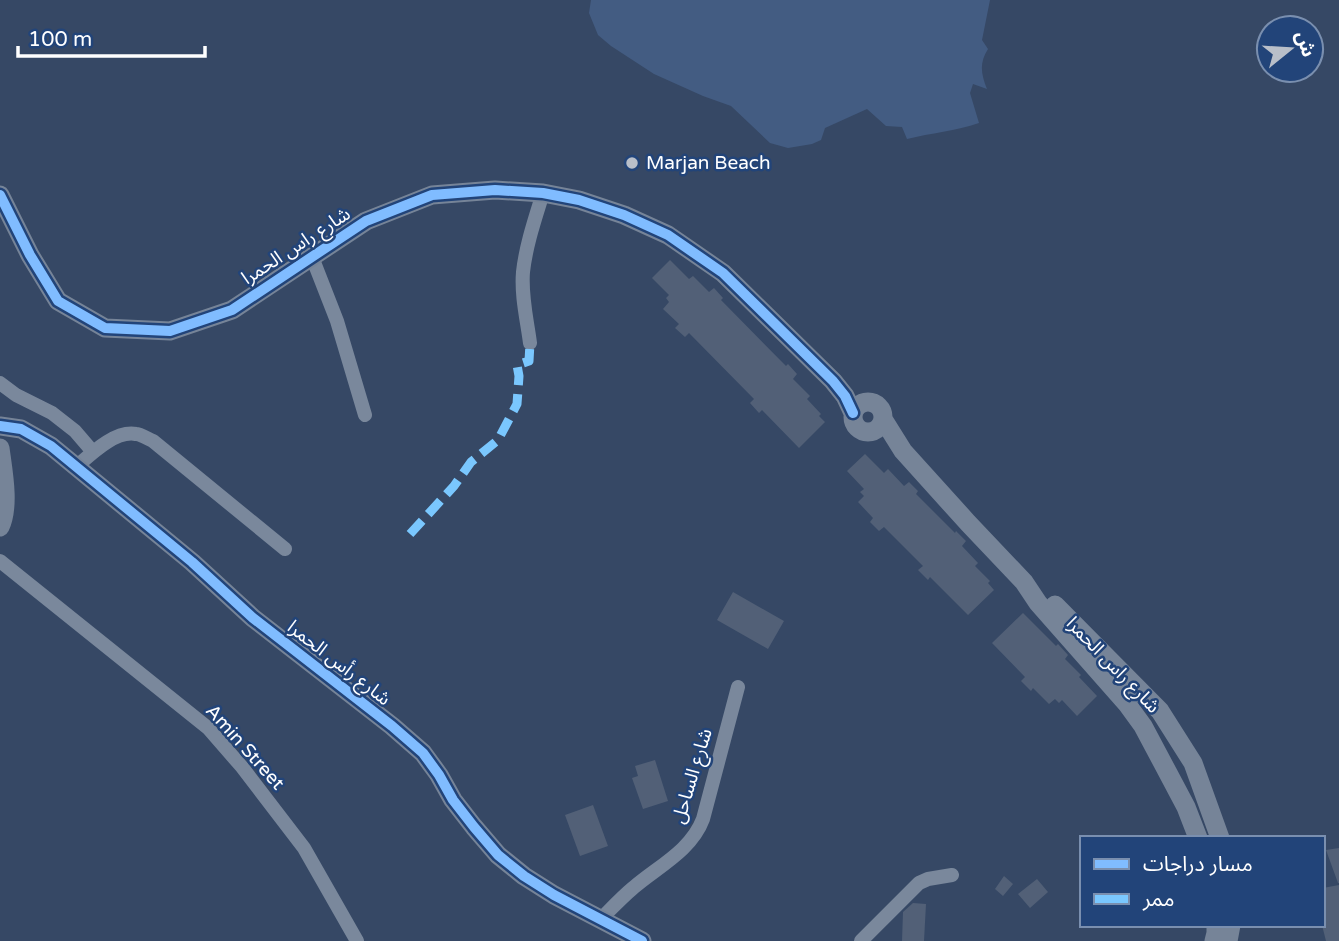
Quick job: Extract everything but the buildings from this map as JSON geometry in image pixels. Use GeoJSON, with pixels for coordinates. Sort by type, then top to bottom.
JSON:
{"type":"FeatureCollection","features":[{"type":"Feature","properties":{"kind":"street","name":"شارع راس الحمرا"},"geometry":{"type":"LineString","coordinates":[[0,195],[30,255],[58,301],[105,328],[170,331],[232,310],[366,221],[432,195],[495,190],[543,193],[579,200],[668,234],[723,273],[845,396],[861,407],[853,419],[858,428],[862,431],[878,425],[884,436],[903,451],[1024,582],[1038,603],[1127,704],[1143,726],[1186,807],[1197,836]]}},
{"type":"Feature","properties":{"kind":"street"},"geometry":{"type":"LineString","coordinates":[[530,343],[523,295],[523,274],[531,232],[543,193]]}},
{"type":"Feature","properties":{"kind":"street"},"geometry":{"type":"LineString","coordinates":[[312,257],[333,310],[365,415]]}},
{"type":"Feature","properties":{"kind":"street"},"geometry":{"type":"LineString","coordinates":[[0,383],[16,395],[52,413],[75,431],[93,452]]}},
{"type":"Feature","properties":{"kind":"street","name":"شارع رأس الحمرا"},"geometry":{"type":"LineString","coordinates":[[0,426],[21,429],[51,446],[192,562],[253,618],[423,753],[474,827],[498,855],[524,876],[554,895],[642,941]]}},
{"type":"Feature","properties":{"kind":"street"},"geometry":{"type":"LineString","coordinates":[[76,467],[105,443],[136,433],[153,441],[285,549]]}},
{"type":"Feature","properties":{"kind":"street"},"geometry":{"type":"LineString","coordinates":[[0,448],[5,491],[3,521],[0,527]]}},
{"type":"Feature","properties":{"kind":"street","name":"Amin Street"},"geometry":{"type":"LineString","coordinates":[[0,561],[208,728],[243,767],[304,848],[357,941]]}},
{"type":"Feature","properties":{"kind":"street","name":"شارع راس الحمرا"},"geometry":{"type":"LineString","coordinates":[[1024,582],[1047,597],[1160,711],[1193,762],[1219,836]]}},
{"type":"Feature","properties":{"kind":"street","name":"شارع الساحل"},"geometry":{"type":"LineString","coordinates":[[600,920],[632,889],[695,837],[703,819],[738,687]]}},
{"type":"Feature","properties":{"kind":"street"},"geometry":{"type":"LineString","coordinates":[[861,941],[919,883],[952,875]]}},
{"type":"Feature","properties":{"kind":"water"},"geometry":{"type":"Polygon","coordinates":[[[591,0],[990,0],[982,40],[988,49],[982,69],[987,89],[973,84],[970,93],[979,123],[907,139],[902,127],[886,126],[867,109],[825,128],[821,140],[812,144],[788,148],[770,143],[731,106],[654,74],[611,46],[598,35],[589,13],[591,0]]]}},
{"type":"Feature","properties":{"kind":"marked path"},"geometry":{"type":"LineString","coordinates":[[410,534],[454,486],[471,462],[498,440],[517,404],[517,365],[529,361],[530,343]]}},
{"type":"Feature","properties":{"kind":"cycle path"},"geometry":{"type":"LineString","coordinates":[[0,195],[30,255],[58,301],[105,328],[170,331],[232,310],[366,221],[432,195],[495,190],[543,193],[579,200],[624,215],[668,235],[723,273],[833,381],[845,396],[853,413]]}},
{"type":"Feature","properties":{"kind":"cycle path"},"geometry":{"type":"LineString","coordinates":[[0,426],[21,429],[51,446],[192,562],[253,618],[392,726],[423,753],[453,800],[498,855],[524,876],[554,895],[642,941]]}},
{"type":"Feature","properties":{"kind":"place","name":"Marjan Beach"},"geometry":{"type":"Point","coordinates":[632,163]}}]}
